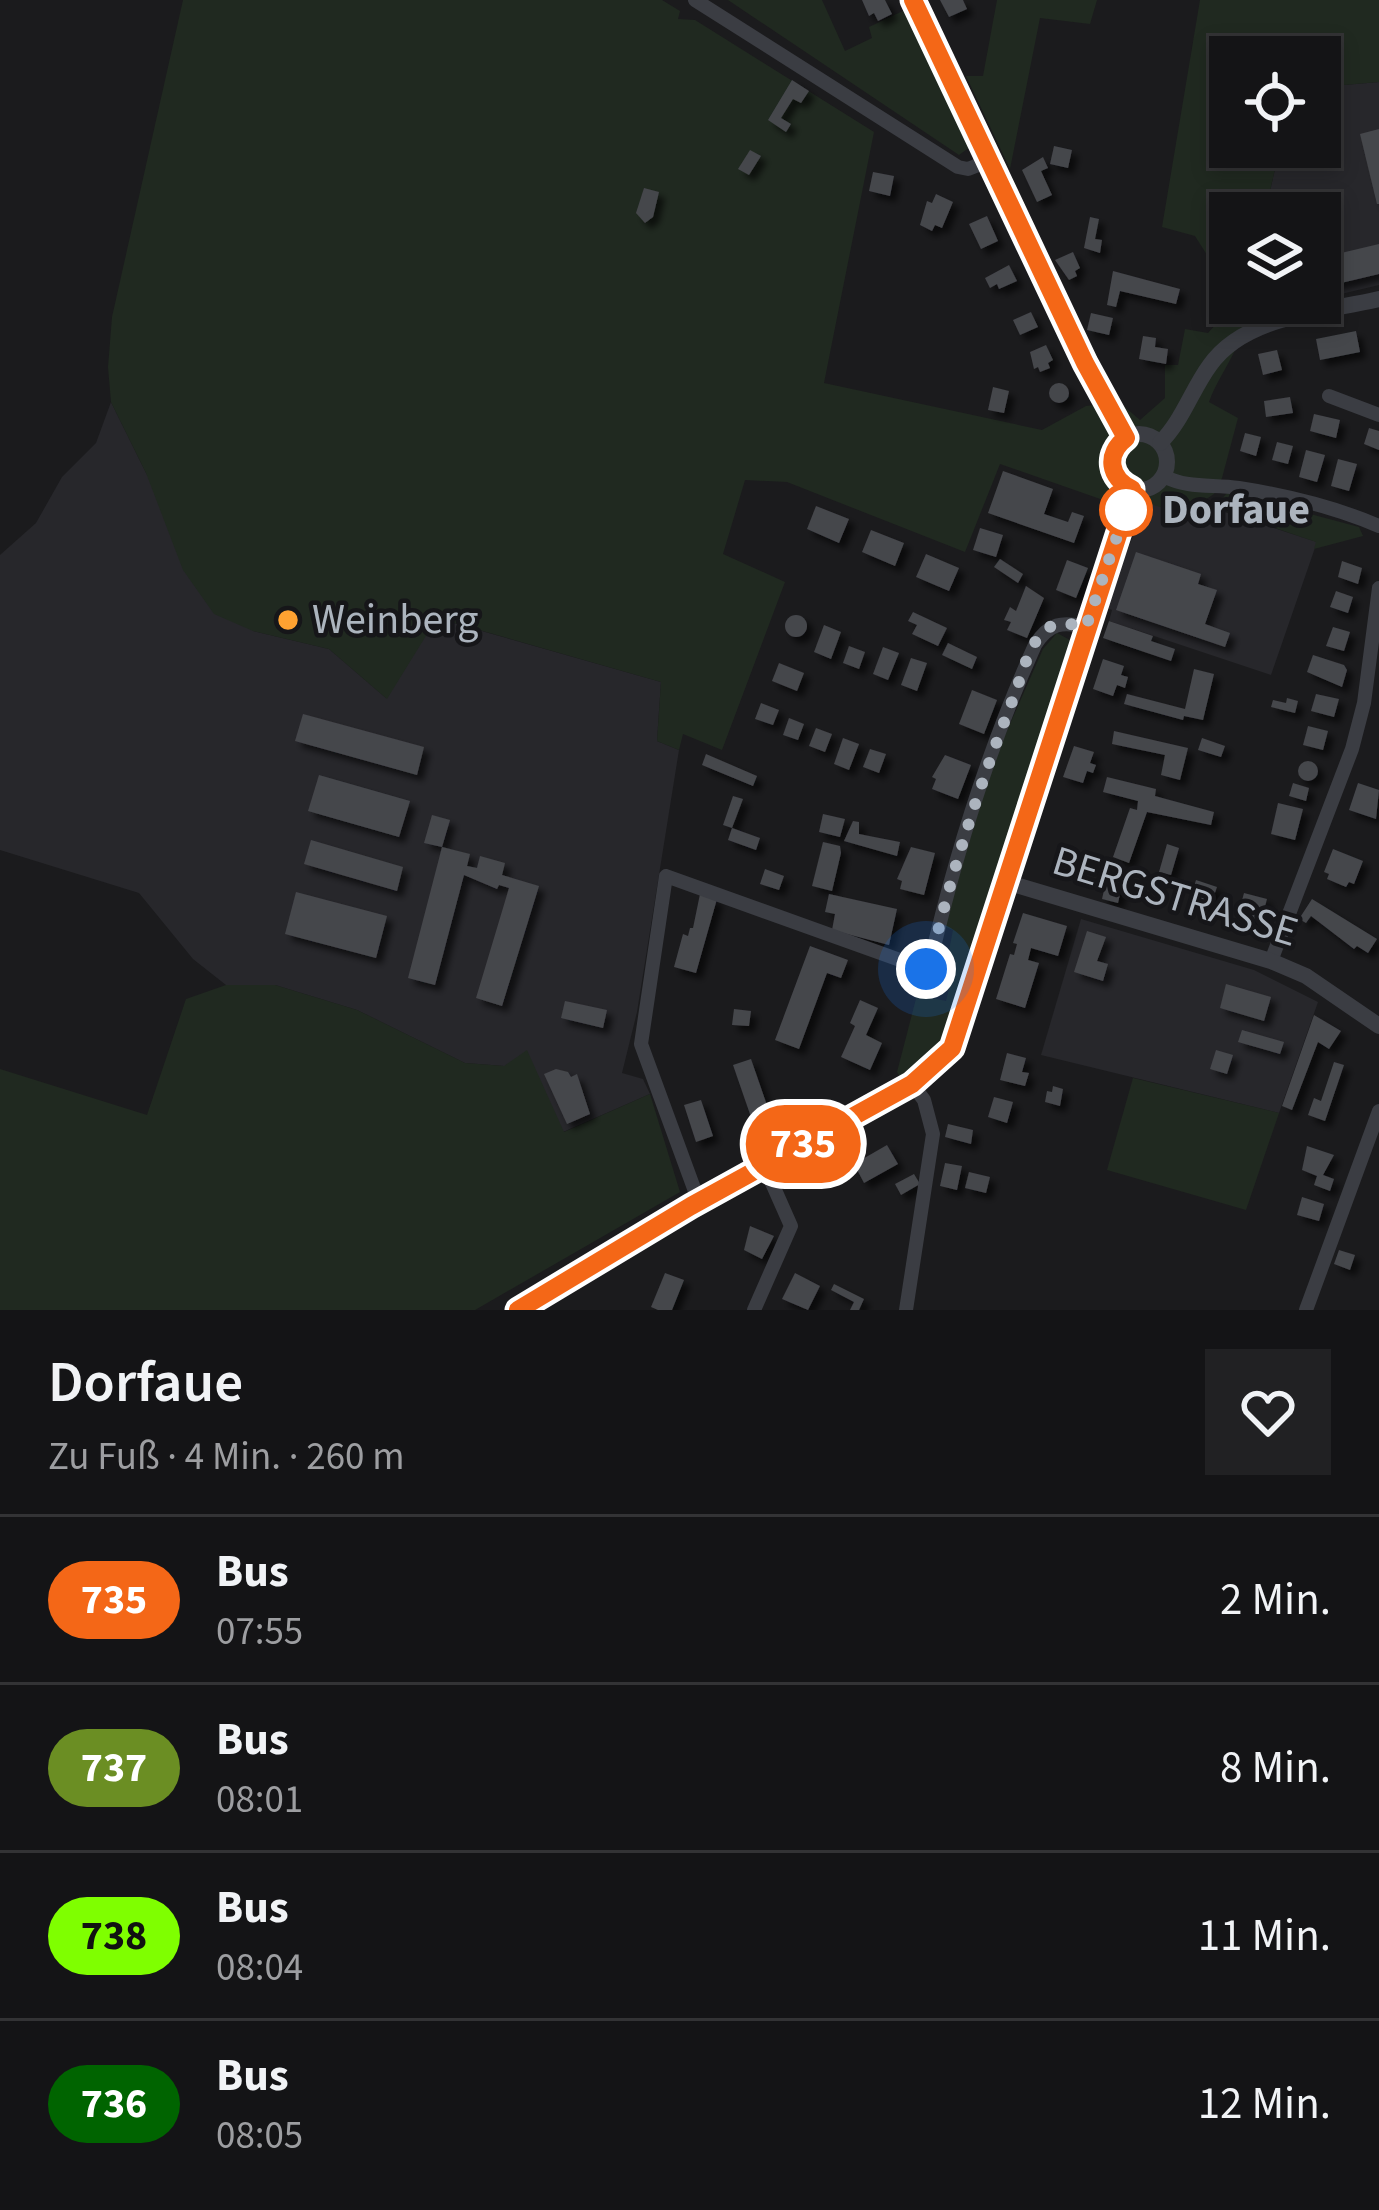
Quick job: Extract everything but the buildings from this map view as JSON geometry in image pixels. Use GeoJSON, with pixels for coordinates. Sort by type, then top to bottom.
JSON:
{"type":"FeatureCollection","features":[{"type":"Feature","properties":{"kind":"street"},"geometry":{"type":"LineString","coordinates":[[695,0],[958,167],[968,170],[991,160]]}},
{"type":"Feature","properties":{"kind":"street"},"geometry":{"type":"LineString","coordinates":[[913,0],[1085,363],[1126,438]]}},
{"type":"Feature","properties":{"kind":"street"},"geometry":{"type":"LineString","coordinates":[[1160,443],[1181,419],[1208,367],[1228,345],[1256,328],[1379,299]]}},
{"type":"Feature","properties":{"kind":"street"},"geometry":{"type":"LineString","coordinates":[[1329,396],[1379,415]]}},
{"type":"Feature","properties":{"kind":"street"},"geometry":{"type":"LineString","coordinates":[[1146,435],[1160,443],[1167,459],[1163,476],[1150,488],[1132,489],[1118,479],[1112,464],[1116,446],[1126,438],[1146,435]]}},
{"type":"Feature","properties":{"kind":"street"},"geometry":{"type":"LineString","coordinates":[[1163,476],[1188,486],[1264,493],[1379,526]]}},
{"type":"Feature","properties":{"kind":"street"},"geometry":{"type":"LineString","coordinates":[[518,1310],[699,1202],[912,1084],[942,1061],[956,1039],[1132,489]]}},
{"type":"Feature","properties":{"kind":"street"},"geometry":{"type":"LineString","coordinates":[[1271,961],[1352,749],[1364,703],[1379,588]]}},
{"type":"Feature","properties":{"kind":"street"},"geometry":{"type":"LineString","coordinates":[[699,1202],[641,1044],[666,876],[926,969],[985,772],[1035,645],[1054,624],[1086,627]]}},
{"type":"Feature","properties":{"kind":"street","name":"BERGSTRASSE"},"geometry":{"type":"LineString","coordinates":[[1006,882],[1271,961],[1306,976],[1379,1026]]}},
{"type":"Feature","properties":{"kind":"street"},"geometry":{"type":"LineString","coordinates":[[907,1310],[933,1134],[924,1100],[912,1084]]}},
{"type":"Feature","properties":{"kind":"street"},"geometry":{"type":"LineString","coordinates":[[1306,1310],[1379,1111]]}},
{"type":"Feature","properties":{"kind":"street"},"geometry":{"type":"LineString","coordinates":[[754,1310],[791,1226],[764,1165]]}},
{"type":"Feature","properties":{"kind":"shaded area"},"geometry":{"type":"Polygon","coordinates":[[[183,0],[662,0],[680,11],[678,19],[695,20],[874,132],[824,383],[1042,430],[1086,406],[1119,402],[1140,420],[1165,398],[1165,365],[1178,365],[1185,329],[1208,333],[1216,324],[1244,324],[1209,402],[1238,418],[1222,478],[1214,494],[1194,507],[1171,499],[1167,509],[1150,504],[1146,515],[1000,464],[965,552],[787,482],[745,480],[723,554],[785,582],[722,750],[683,734],[679,750],[657,741],[661,682],[437,618],[387,699],[329,649],[253,631],[214,614],[183,570],[146,473],[111,402],[112,317],[183,0]]]}},
{"type":"Feature","properties":{"kind":"shaded area"},"geometry":{"type":"Polygon","coordinates":[[[728,0],[822,0],[845,51],[872,38],[869,27],[905,10],[970,147],[959,155],[728,0]]]}},
{"type":"Feature","properties":{"kind":"shaded area"},"geometry":{"type":"Polygon","coordinates":[[[997,0],[1097,0],[1090,24],[1040,18],[1010,169],[966,76],[983,76],[997,0]]]}},
{"type":"Feature","properties":{"kind":"shaded area"},"geometry":{"type":"Polygon","coordinates":[[[1200,0],[1379,0],[1379,82],[1341,85],[1341,36],[1209,36],[1209,168],[1275,168],[1270,192],[1209,192],[1209,258],[1195,236],[1162,227],[1200,0]]]}},
{"type":"Feature","properties":{"kind":"shaded area"},"geometry":{"type":"Polygon","coordinates":[[[1379,82],[1379,285],[1341,294],[1341,192],[1270,192],[1275,168],[1341,168],[1341,85],[1379,82]]]}},
{"type":"Feature","properties":{"kind":"shaded area"},"geometry":{"type":"Polygon","coordinates":[[[111,402],[146,473],[253,631],[329,649],[386,698],[436,618],[661,682],[657,741],[679,750],[637,1012],[622,1073],[643,1079],[650,1094],[563,1132],[504,1066],[465,1063],[357,1010],[275,985],[226,985],[193,959],[139,893],[0,850],[0,555],[36,523],[62,477],[96,443],[111,402]]]}},
{"type":"Feature","properties":{"kind":"shaded area"},"geometry":{"type":"Polygon","coordinates":[[[1228,492],[1359,527],[1363,536],[1314,549],[1316,542],[1214,507],[1228,492]]]}},
{"type":"Feature","properties":{"kind":"shaded area"},"geometry":{"type":"Polygon","coordinates":[[[1172,495],[1317,542],[1271,675],[1109,621],[1112,610],[1105,607],[1144,508],[1172,495]]]}},
{"type":"Feature","properties":{"kind":"shaded area"},"geometry":{"type":"Polygon","coordinates":[[[1057,633],[1070,640],[947,1034],[925,1064],[901,1079],[897,1072],[917,995],[946,1001],[949,989],[943,973],[952,975],[947,961],[953,930],[943,926],[995,758],[1043,649],[1057,633]]]}},
{"type":"Feature","properties":{"kind":"shaded area"},"geometry":{"type":"Polygon","coordinates":[[[1081,919],[1254,970],[1318,1002],[1279,1113],[1041,1055],[1081,919]]]}},
{"type":"Feature","properties":{"kind":"shaded area"},"geometry":{"type":"Polygon","coordinates":[[[226,985],[275,985],[357,1010],[465,1063],[504,1066],[527,1050],[564,1132],[650,1094],[680,1192],[475,1310],[0,1310],[0,1069],[147,1115],[186,999],[226,985]]]}},
{"type":"Feature","properties":{"kind":"shaded area"},"geometry":{"type":"Polygon","coordinates":[[[1133,1078],[1279,1113],[1246,1210],[1107,1170],[1133,1078]]]}},
{"type":"Feature","properties":{"kind":"bus line","name":"735"},"geometry":{"type":"LineString","coordinates":[[518,1310],[691,1206],[912,1084],[932,1071],[952,1048],[1129,501],[1132,489],[1122,484],[1112,464],[1116,446],[1126,438],[1085,363],[913,0]]}},
{"type":"Feature","properties":{"kind":"place","name":"Dorfaue"},"geometry":{"type":"Point","coordinates":[1126,510]}},
{"type":"Feature","properties":{"kind":"place","name":"Weinberg"},"geometry":{"type":"Point","coordinates":[288,620]}},
{"type":"Feature","properties":{"kind":"route"},"geometry":{"type":"LineString","coordinates":[[926,969],[982,781],[1031,652],[1044,630],[1054,624],[1086,627],[1126,510]]}}]}
